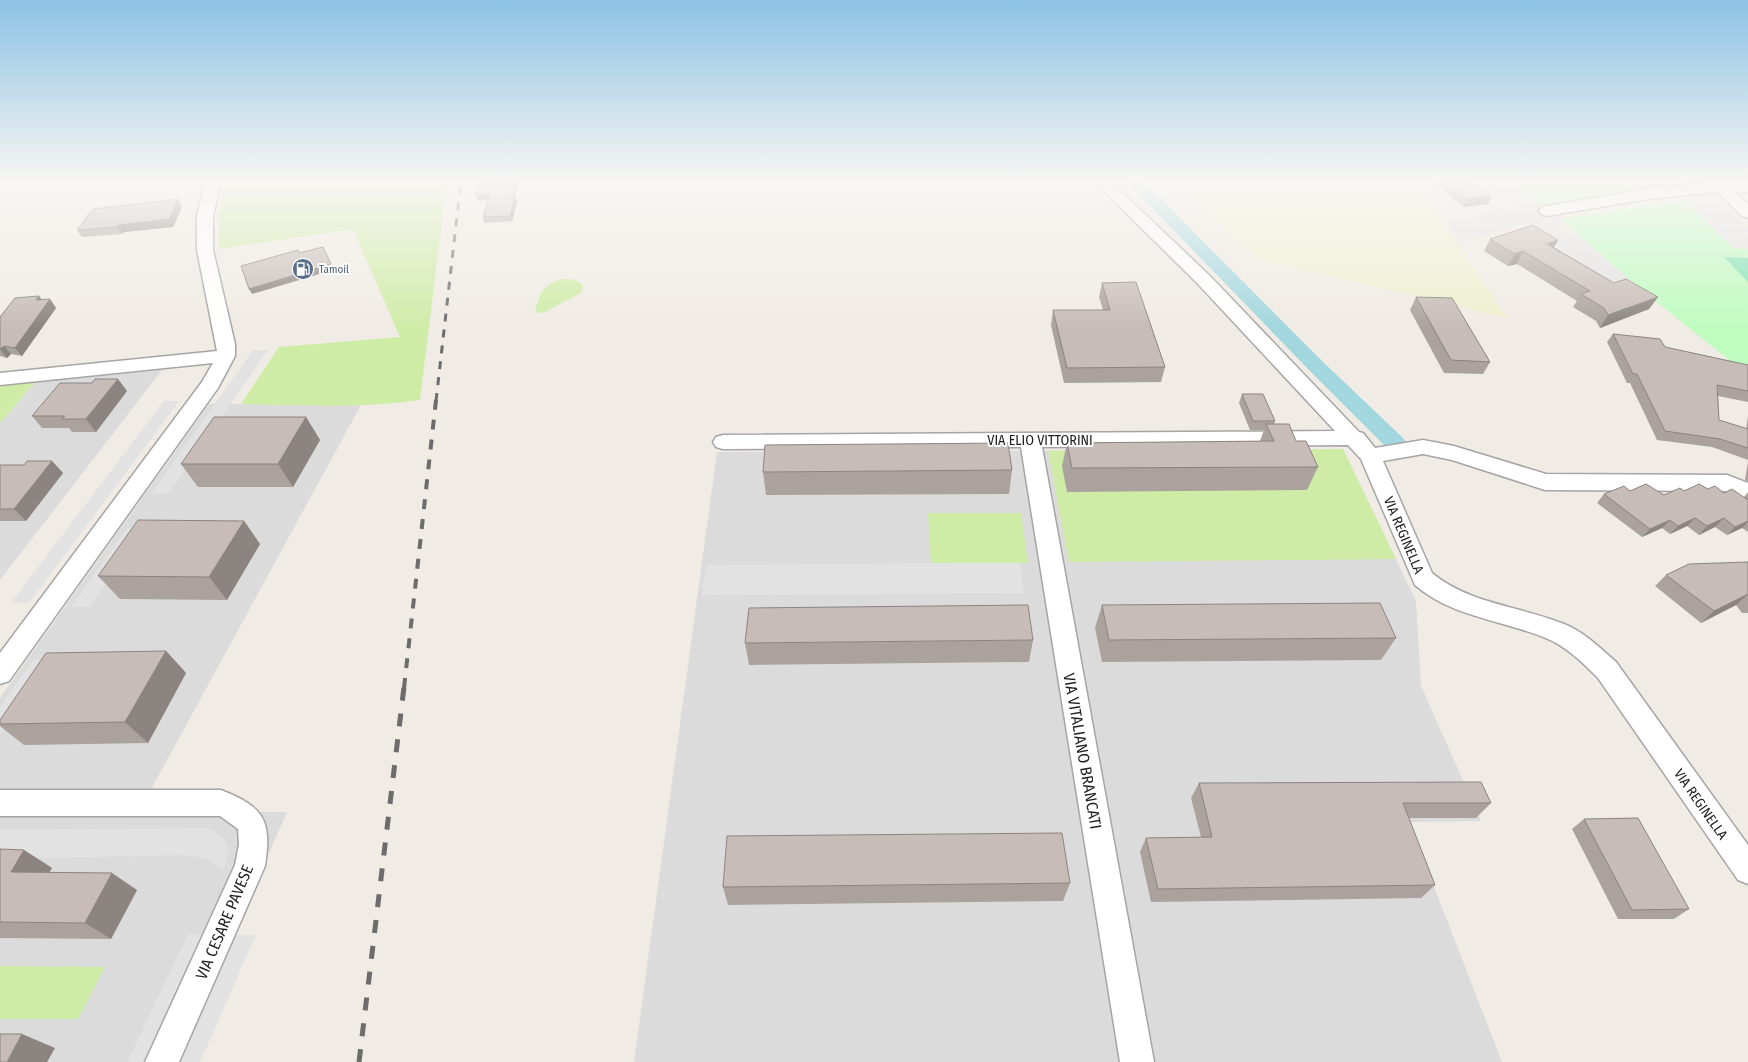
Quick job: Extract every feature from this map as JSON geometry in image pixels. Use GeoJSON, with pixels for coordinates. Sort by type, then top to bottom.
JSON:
{"type":"FeatureCollection","features":[{"type":"Feature","properties":{"kind":"street"},"geometry":{"type":"LineString","coordinates":[[0,673],[211,384],[226,356],[225,332],[205,250],[206,231]]}},
{"type":"Feature","properties":{"kind":"street","name":"VIA REGINELLA"},"geometry":{"type":"LineString","coordinates":[[1154,231],[1204,280],[1356,438],[1379,455],[1423,579],[1430,586],[1459,600],[1556,632],[1583,647],[1607,670],[1748,870]]}},
{"type":"Feature","properties":{"kind":"street"},"geometry":{"type":"LineString","coordinates":[[0,379],[226,356]]}},
{"type":"Feature","properties":{"kind":"street","name":"VIA ELIO VITTORINI"},"geometry":{"type":"LineString","coordinates":[[723,442],[1356,438]]}},
{"type":"Feature","properties":{"kind":"street","name":"VIA VITALIANO BRANCATI"},"geometry":{"type":"LineString","coordinates":[[1030,440],[1137,1062]]}},
{"type":"Feature","properties":{"kind":"street"},"geometry":{"type":"LineString","coordinates":[[1379,455],[1423,447],[1454,453],[1545,482],[1727,483],[1748,492]]}},
{"type":"Feature","properties":{"kind":"street","name":"VIA CESARE PAVESE"},"geometry":{"type":"LineString","coordinates":[[0,803],[221,803],[237,809],[249,819],[254,840],[250,866],[162,1062]]}},
{"type":"Feature","properties":{"kind":"shaded area"},"geometry":{"type":"Polygon","coordinates":[[[1452,231],[1503,231],[1460,243],[1452,231]]]}},
{"type":"Feature","properties":{"kind":"shaded area"},"geometry":{"type":"Polygon","coordinates":[[[1534,231],[1562,231],[1566,234],[1576,234],[1638,287],[1620,290],[1534,231]]]}},
{"type":"Feature","properties":{"kind":"shaded area"},"geometry":{"type":"Polygon","coordinates":[[[1715,231],[1748,231],[1748,249],[1733,248],[1715,231]]]}},
{"type":"Feature","properties":{"kind":"shaded area"},"geometry":{"type":"Polygon","coordinates":[[[253,350],[268,350],[168,494],[151,494],[253,350]]]}},
{"type":"Feature","properties":{"kind":"shaded area"},"geometry":{"type":"Polygon","coordinates":[[[162,370],[0,580],[0,423],[35,382],[162,370]]]}},
{"type":"Feature","properties":{"kind":"shaded area"},"geometry":{"type":"Polygon","coordinates":[[[164,401],[179,401],[29,603],[11,603],[164,401]]]}},
{"type":"Feature","properties":{"kind":"shaded area"},"geometry":{"type":"Polygon","coordinates":[[[209,404],[361,405],[148,795],[0,794],[0,698],[209,404]]]}},
{"type":"Feature","properties":{"kind":"shaded area"},"geometry":{"type":"Polygon","coordinates":[[[1343,449],[1416,601],[1421,686],[1481,821],[1409,822],[1502,1062],[634,1062],[717,452],[1343,449]]]}},
{"type":"Feature","properties":{"kind":"shaded area"},"geometry":{"type":"Polygon","coordinates":[[[127,528],[144,528],[90,607],[71,607],[127,528]]]}},
{"type":"Feature","properties":{"kind":"shaded area"},"geometry":{"type":"Polygon","coordinates":[[[1020,563],[1024,593],[702,595],[706,565],[1020,563]]]}},
{"type":"Feature","properties":{"kind":"shaded area"},"geometry":{"type":"Polygon","coordinates":[[[34,659],[53,660],[0,735],[0,707],[34,659]]]}},
{"type":"Feature","properties":{"kind":"shaded area"},"geometry":{"type":"Polygon","coordinates":[[[0,811],[287,812],[177,1062],[0,1062],[0,811]]]}},
{"type":"Feature","properties":{"kind":"shaded area"},"geometry":{"type":"Polygon","coordinates":[[[206,828],[214,831],[224,839],[229,854],[223,869],[207,859],[186,855],[0,859],[0,830],[206,828]]]}},
{"type":"Feature","properties":{"kind":"shaded area"},"geometry":{"type":"Polygon","coordinates":[[[188,934],[256,935],[200,1062],[127,1062],[188,934]]]}},
{"type":"Feature","properties":{"kind":"green space"},"geometry":{"type":"Polygon","coordinates":[[[219,231],[343,231],[219,249],[219,231]]]}},
{"type":"Feature","properties":{"kind":"green space"},"geometry":{"type":"Polygon","coordinates":[[[354,231],[441,231],[420,400],[375,405],[241,404],[279,347],[400,337],[354,231]]]}},
{"type":"Feature","properties":{"kind":"green space"},"geometry":{"type":"Polygon","coordinates":[[[1227,231],[1448,231],[1507,318],[1258,259],[1227,231]]]}},
{"type":"Feature","properties":{"kind":"green space"},"geometry":{"type":"Polygon","coordinates":[[[1574,231],[1715,231],[1733,248],[1748,249],[1748,371],[1743,371],[1638,287],[1574,231]]]}},
{"type":"Feature","properties":{"kind":"green space"},"geometry":{"type":"Polygon","coordinates":[[[1724,257],[1748,258],[1748,282],[1724,257]]]}},
{"type":"Feature","properties":{"kind":"green space"},"geometry":{"type":"Polygon","coordinates":[[[562,279],[571,279],[579,282],[583,286],[581,293],[543,313],[535,312],[543,290],[550,284],[562,279]]]}},
{"type":"Feature","properties":{"kind":"green space"},"geometry":{"type":"Polygon","coordinates":[[[35,382],[0,423],[0,386],[35,382]]]}},
{"type":"Feature","properties":{"kind":"green space"},"geometry":{"type":"Polygon","coordinates":[[[1343,449],[1396,559],[1069,562],[1048,451],[1343,449]]]}},
{"type":"Feature","properties":{"kind":"green space"},"geometry":{"type":"Polygon","coordinates":[[[928,513],[1021,513],[1028,563],[931,563],[928,513]]]}},
{"type":"Feature","properties":{"kind":"green space"},"geometry":{"type":"Polygon","coordinates":[[[0,966],[105,967],[78,1019],[0,1019],[0,966]]]}},
{"type":"Feature","properties":{"kind":"building"},"geometry":{"type":"Polygon","coordinates":[[[1516,231],[1542,231],[1558,240],[1547,244],[1614,283],[1626,279],[1658,297],[1608,315],[1604,308],[1581,294],[1590,291],[1523,251],[1515,254],[1490,239],[1516,231]]]}},
{"type":"Feature","properties":{"kind":"building"},"geometry":{"type":"Polygon","coordinates":[[[323,247],[331,264],[249,289],[241,266],[298,250],[299,253],[323,247]]]}},
{"type":"Feature","properties":{"kind":"building"},"geometry":{"type":"Polygon","coordinates":[[[1136,282],[1165,367],[1067,368],[1053,310],[1110,310],[1102,283],[1136,282]]]}},
{"type":"Feature","properties":{"kind":"building"},"geometry":{"type":"Polygon","coordinates":[[[39,296],[36,300],[50,299],[15,348],[4,346],[0,349],[0,317],[15,298],[39,296]]]}},
{"type":"Feature","properties":{"kind":"building"},"geometry":{"type":"Polygon","coordinates":[[[1416,297],[1452,298],[1490,362],[1451,360],[1416,297]]]}},
{"type":"Feature","properties":{"kind":"building"},"geometry":{"type":"Polygon","coordinates":[[[1613,334],[1660,339],[1665,347],[1748,365],[1748,391],[1717,385],[1719,420],[1748,429],[1748,448],[1720,439],[1665,431],[1637,374],[1633,374],[1613,334]]]}},
{"type":"Feature","properties":{"kind":"building"},"geometry":{"type":"Polygon","coordinates":[[[95,379],[118,379],[86,419],[62,419],[65,416],[32,416],[60,383],[92,383],[95,379]]]}},
{"type":"Feature","properties":{"kind":"building"},"geometry":{"type":"Polygon","coordinates":[[[1242,394],[1263,394],[1275,421],[1253,421],[1242,394]]]}},
{"type":"Feature","properties":{"kind":"building"},"geometry":{"type":"Polygon","coordinates":[[[214,417],[306,417],[278,464],[181,464],[214,417]]]}},
{"type":"Feature","properties":{"kind":"building"},"geometry":{"type":"Polygon","coordinates":[[[1266,424],[1289,424],[1296,441],[1306,441],[1318,467],[1072,468],[1067,443],[1274,441],[1266,424]]]}},
{"type":"Feature","properties":{"kind":"building"},"geometry":{"type":"Polygon","coordinates":[[[1008,443],[1012,470],[763,472],[765,445],[1008,443]]]}},
{"type":"Feature","properties":{"kind":"building"},"geometry":{"type":"Polygon","coordinates":[[[27,461],[52,461],[14,509],[0,509],[0,465],[24,465],[27,461]]]}},
{"type":"Feature","properties":{"kind":"building"},"geometry":{"type":"Polygon","coordinates":[[[1646,484],[1664,495],[1680,488],[1684,491],[1699,484],[1708,489],[1715,486],[1724,493],[1732,489],[1748,500],[1748,521],[1735,527],[1724,518],[1707,526],[1695,518],[1678,526],[1670,520],[1650,529],[1604,494],[1624,486],[1630,491],[1646,484]]]}},
{"type":"Feature","properties":{"kind":"building"},"geometry":{"type":"Polygon","coordinates":[[[138,520],[244,521],[209,577],[98,576],[138,520]]]}},
{"type":"Feature","properties":{"kind":"building"},"geometry":{"type":"Polygon","coordinates":[[[1748,562],[1748,594],[1714,611],[1666,575],[1689,564],[1748,562]]]}},
{"type":"Feature","properties":{"kind":"building"},"geometry":{"type":"Polygon","coordinates":[[[1380,603],[1396,638],[1109,640],[1102,605],[1380,603]]]}},
{"type":"Feature","properties":{"kind":"building"},"geometry":{"type":"Polygon","coordinates":[[[1028,605],[1033,640],[745,643],[749,608],[1028,605]]]}},
{"type":"Feature","properties":{"kind":"building"},"geometry":{"type":"Polygon","coordinates":[[[166,651],[125,722],[0,724],[0,720],[46,653],[166,651]]]}},
{"type":"Feature","properties":{"kind":"building"},"geometry":{"type":"Polygon","coordinates":[[[1481,782],[1491,803],[1403,803],[1435,885],[1158,889],[1146,838],[1212,837],[1199,783],[1481,782]]]}},
{"type":"Feature","properties":{"kind":"building"},"geometry":{"type":"Polygon","coordinates":[[[1638,818],[1689,909],[1632,910],[1584,819],[1638,818]]]}},
{"type":"Feature","properties":{"kind":"building"},"geometry":{"type":"Polygon","coordinates":[[[1062,833],[1070,883],[723,887],[727,836],[1062,833]]]}},
{"type":"Feature","properties":{"kind":"building"},"geometry":{"type":"Polygon","coordinates":[[[0,849],[24,850],[11,872],[112,873],[85,923],[0,922],[0,849]]]}},
{"type":"Feature","properties":{"kind":"building"},"geometry":{"type":"Polygon","coordinates":[[[0,1034],[22,1034],[7,1062],[0,1062],[0,1034]]]}},
{"type":"Feature","properties":{"kind":"waterway"},"geometry":{"type":"LineString","coordinates":[[1183,231],[1395,443]]}},
{"type":"Feature","properties":{"kind":"railway"},"geometry":{"type":"LineString","coordinates":[[436,401],[455,231]]}},
{"type":"Feature","properties":{"kind":"railway"},"geometry":{"type":"LineString","coordinates":[[404,688],[436,400]]}},
{"type":"Feature","properties":{"kind":"railway"},"geometry":{"type":"LineString","coordinates":[[359,1062],[404,687]]}},
{"type":"Feature","properties":{"kind":"place","name":"Tamoil"},"geometry":{"type":"Point","coordinates":[303,269]}}]}
